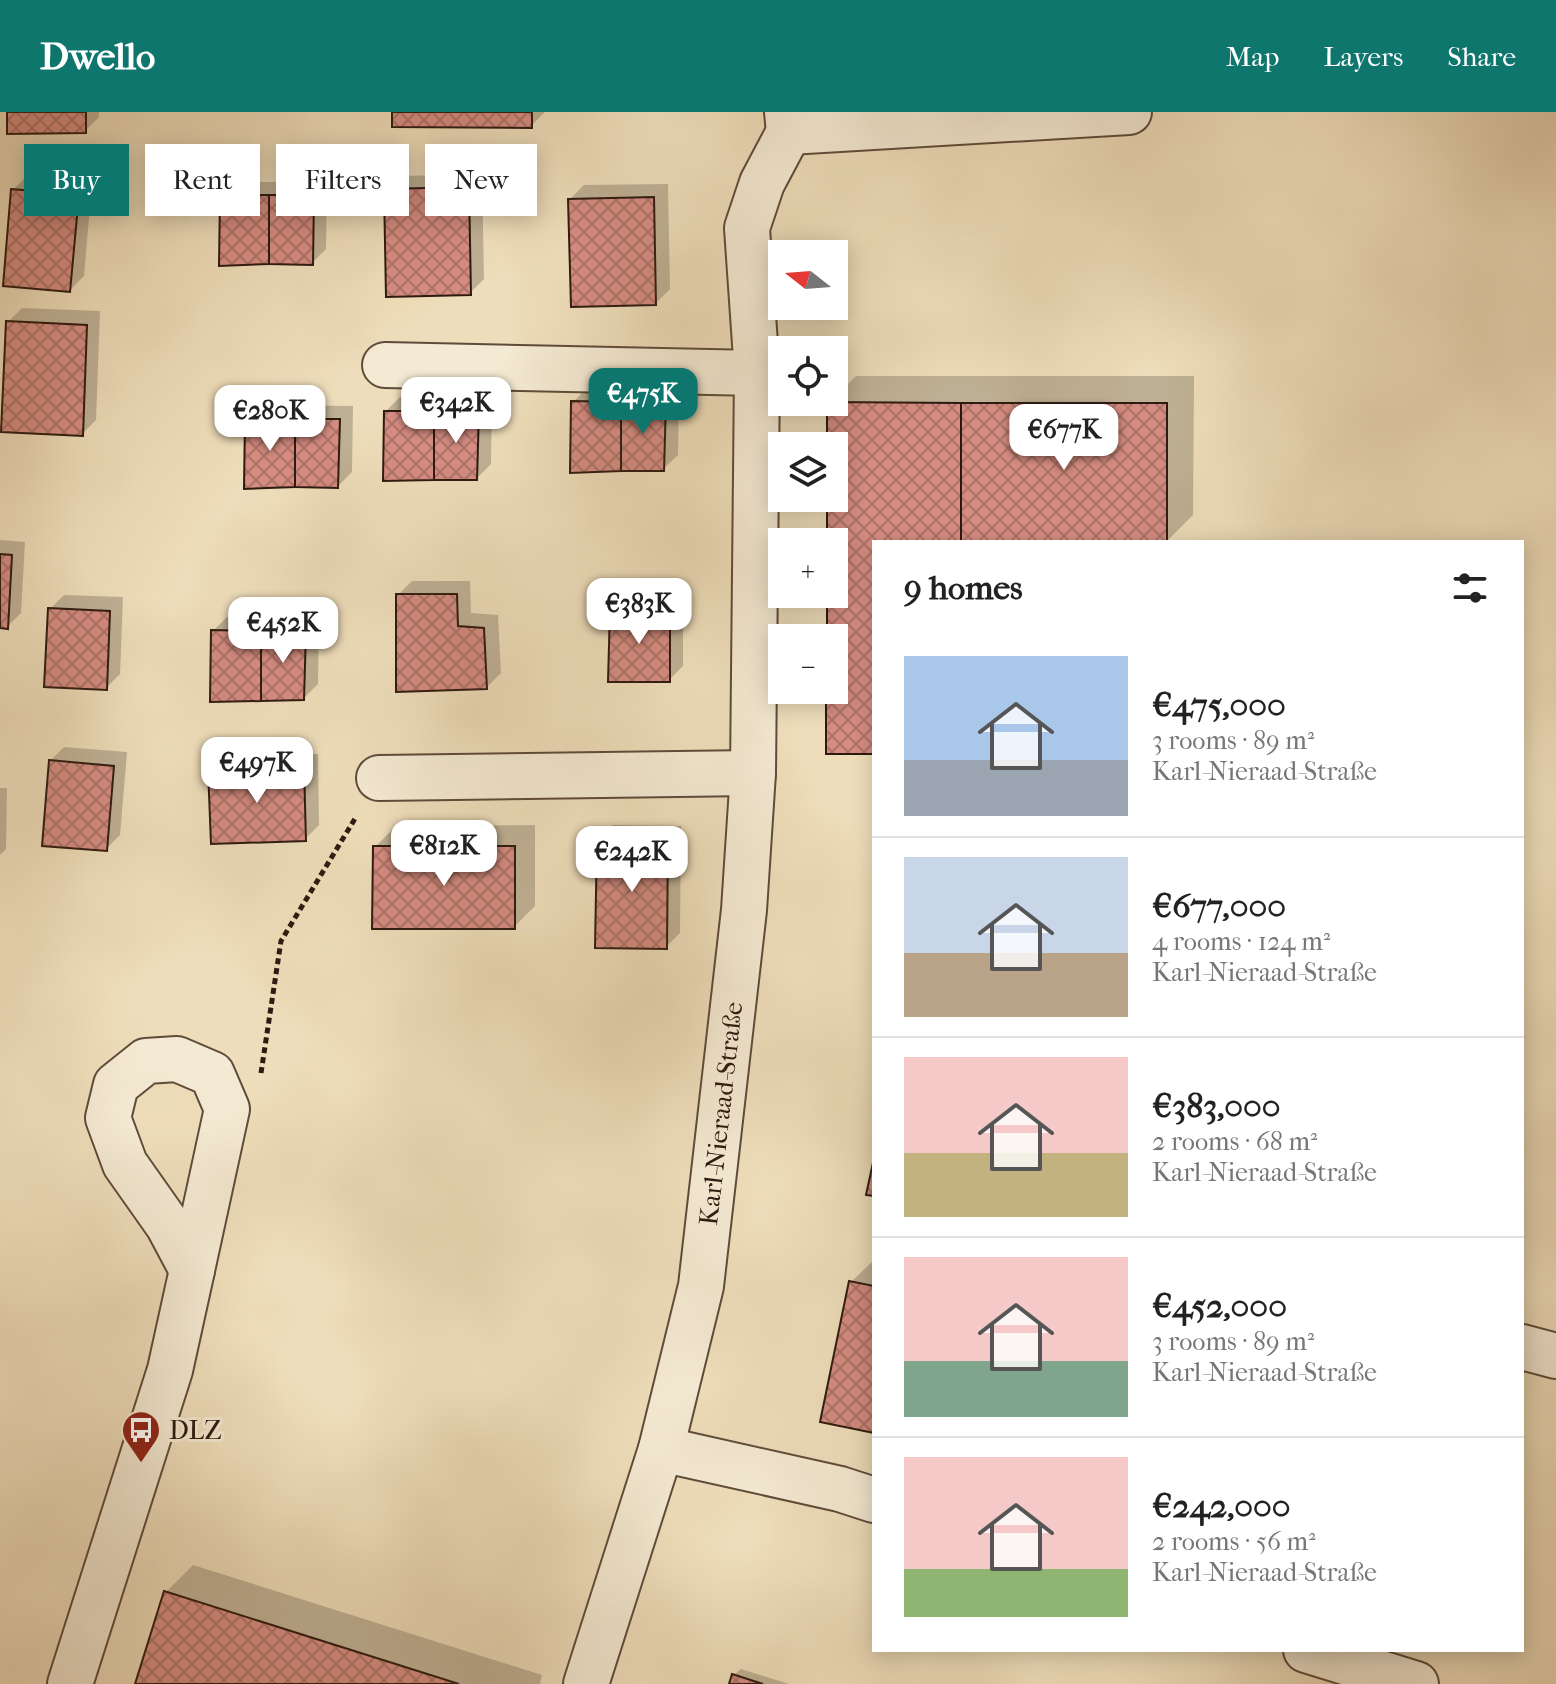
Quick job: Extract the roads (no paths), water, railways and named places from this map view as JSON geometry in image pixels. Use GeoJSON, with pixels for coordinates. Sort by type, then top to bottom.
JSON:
{"type":"FeatureCollection","features":[{"type":"Feature","properties":{"kind":"street"},"geometry":{"type":"LineString","coordinates":[[788,122],[1129,112]]}},
{"type":"Feature","properties":{"kind":"street","name":"Karl-Nieraad-Straße"},"geometry":{"type":"LineString","coordinates":[[586,1684],[661,1449],[701,1286],[744,910],[753,773],[757,373],[747,228],[788,122]]}},
{"type":"Feature","properties":{"kind":"street"},"geometry":{"type":"LineString","coordinates":[[385,365],[757,373]]}},
{"type":"Feature","properties":{"kind":"street"},"geometry":{"type":"LineString","coordinates":[[379,778],[753,773]]}},
{"type":"Feature","properties":{"kind":"street"},"geometry":{"type":"LineString","coordinates":[[70,1684],[170,1370],[192,1270],[227,1109],[212,1074],[177,1059],[146,1061],[116,1085],[108,1118],[125,1164],[168,1225],[192,1270]]}},
{"type":"Feature","properties":{"kind":"street"},"geometry":{"type":"LineString","coordinates":[[1524,1348],[1556,1356]]}},
{"type":"Feature","properties":{"kind":"street"},"geometry":{"type":"LineString","coordinates":[[661,1449],[840,1489],[872,1499]]}},
{"type":"Feature","properties":{"kind":"street"},"geometry":{"type":"LineString","coordinates":[[1312,1652],[1416,1684]]}},
{"type":"Feature","properties":{"kind":"place","name":"DLZ"},"geometry":{"type":"Point","coordinates":[141,1464]}}]}
